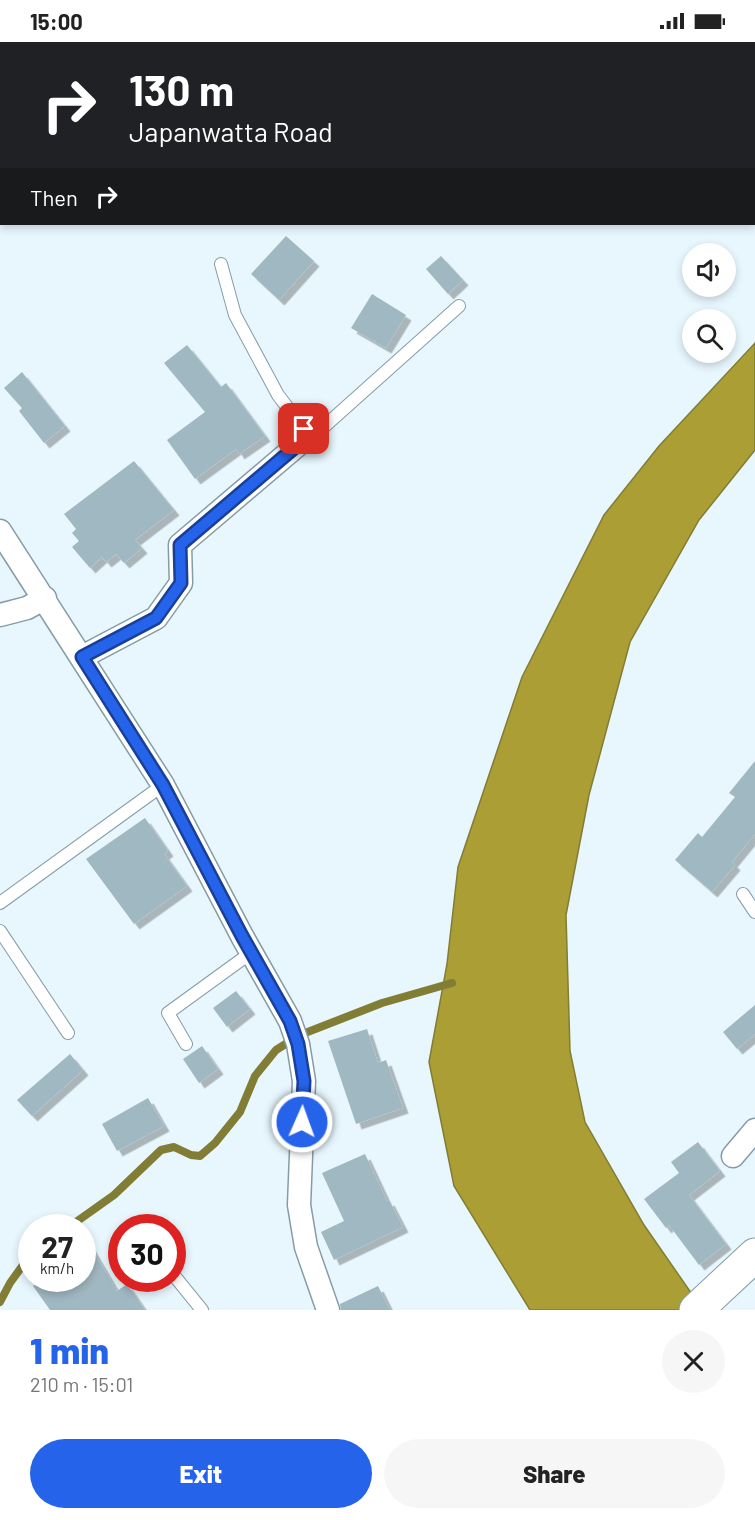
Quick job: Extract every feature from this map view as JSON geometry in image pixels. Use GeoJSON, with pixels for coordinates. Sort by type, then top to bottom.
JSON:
{"type":"FeatureCollection","features":[{"type":"Feature","properties":{"kind":"main road"},"geometry":{"type":"LineString","coordinates":[[701,1306],[755,1255]]}},
{"type":"Feature","properties":{"kind":"street"},"geometry":{"type":"LineString","coordinates":[[82,657],[156,618],[181,583],[180,545],[300,443],[304,429]]}},
{"type":"Feature","properties":{"kind":"street"},"geometry":{"type":"LineString","coordinates":[[0,531],[163,785],[290,1021],[298,1044],[304,1081],[299,1205],[306,1247],[328,1310]]}},
{"type":"Feature","properties":{"kind":"street"},"geometry":{"type":"LineString","coordinates":[[0,615],[27,608],[45,598]]}},
{"type":"Feature","properties":{"kind":"street"},"geometry":{"type":"LineString","coordinates":[[733,1156],[755,1130]]}},
{"type":"Feature","properties":{"kind":"lane"},"geometry":{"type":"LineString","coordinates":[[221,264],[235,315],[278,395],[304,429],[317,433],[459,306]]}},
{"type":"Feature","properties":{"kind":"lane"},"geometry":{"type":"LineString","coordinates":[[0,903],[163,785]]}},
{"type":"Feature","properties":{"kind":"lane"},"geometry":{"type":"LineString","coordinates":[[743,894],[755,912]]}},
{"type":"Feature","properties":{"kind":"lane"},"geometry":{"type":"LineString","coordinates":[[0,931],[68,1033]]}},
{"type":"Feature","properties":{"kind":"lane"},"geometry":{"type":"LineString","coordinates":[[186,1044],[168,1013],[252,952]]}},
{"type":"Feature","properties":{"kind":"lane"},"geometry":{"type":"LineString","coordinates":[[186,1290],[202,1310]]}},
{"type":"Feature","properties":{"kind":"shaded area"},"geometry":{"type":"Polygon","coordinates":[[[755,343],[755,450],[699,520],[630,642],[589,795],[566,915],[570,1051],[585,1122],[644,1225],[703,1310],[530,1310],[454,1186],[429,1062],[447,964],[458,867],[522,677],[604,515],[659,446],[755,343]]]}},
{"type":"Feature","properties":{"kind":"building"},"geometry":{"type":"Polygon","coordinates":[[[286,236],[314,261],[279,300],[251,274],[286,236]]]}},
{"type":"Feature","properties":{"kind":"building"},"geometry":{"type":"Polygon","coordinates":[[[441,256],[463,280],[448,294],[426,269],[441,256]]]}},
{"type":"Feature","properties":{"kind":"building"},"geometry":{"type":"Polygon","coordinates":[[[372,294],[406,315],[386,348],[351,328],[372,294]]]}},
{"type":"Feature","properties":{"kind":"building"},"geometry":{"type":"Polygon","coordinates":[[[187,345],[221,387],[226,383],[265,436],[239,454],[236,449],[195,479],[167,440],[205,412],[164,363],[187,345]]]}},
{"type":"Feature","properties":{"kind":"building"},"geometry":{"type":"Polygon","coordinates":[[[22,372],[65,426],[44,443],[19,411],[22,408],[4,388],[22,372]]]}},
{"type":"Feature","properties":{"kind":"building"},"geometry":{"type":"Polygon","coordinates":[[[134,461],[174,510],[135,540],[142,548],[124,563],[116,554],[106,562],[102,557],[90,568],[72,547],[79,541],[72,533],[76,529],[64,514],[134,461]]]}},
{"type":"Feature","properties":{"kind":"building"},"geometry":{"type":"Polygon","coordinates":[[[755,761],[755,834],[732,862],[735,865],[712,892],[675,860],[698,833],[702,837],[735,797],[729,793],[755,761]]]}},
{"type":"Feature","properties":{"kind":"building"},"geometry":{"type":"Polygon","coordinates":[[[145,818],[168,851],[164,854],[187,886],[134,924],[86,859],[145,818]]]}},
{"type":"Feature","properties":{"kind":"building"},"geometry":{"type":"Polygon","coordinates":[[[236,991],[250,1009],[227,1027],[213,1008],[236,991]]]}},
{"type":"Feature","properties":{"kind":"building"},"geometry":{"type":"Polygon","coordinates":[[[755,1005],[755,1034],[737,1049],[723,1032],[755,1005]]]}},
{"type":"Feature","properties":{"kind":"building"},"geometry":{"type":"Polygon","coordinates":[[[367,1029],[378,1063],[386,1060],[403,1108],[356,1124],[328,1041],[367,1029]]]}},
{"type":"Feature","properties":{"kind":"building"},"geometry":{"type":"Polygon","coordinates":[[[202,1046],[218,1069],[199,1083],[183,1059],[202,1046]]]}},
{"type":"Feature","properties":{"kind":"building"},"geometry":{"type":"Polygon","coordinates":[[[70,1054],[83,1070],[32,1116],[17,1100],[70,1054]]]}},
{"type":"Feature","properties":{"kind":"building"},"geometry":{"type":"Polygon","coordinates":[[[148,1098],[164,1126],[117,1151],[102,1124],[148,1098]]]}},
{"type":"Feature","properties":{"kind":"building"},"geometry":{"type":"Polygon","coordinates":[[[698,1142],[720,1171],[689,1195],[726,1244],[699,1265],[669,1225],[666,1228],[644,1199],[679,1173],[671,1162],[698,1142]]]}},
{"type":"Feature","properties":{"kind":"building"},"geometry":{"type":"Polygon","coordinates":[[[365,1154],[387,1201],[389,1200],[403,1227],[334,1260],[321,1232],[344,1221],[322,1173],[365,1154]]]}},
{"type":"Feature","properties":{"kind":"building"},"geometry":{"type":"Polygon","coordinates":[[[96,1256],[108,1276],[108,1292],[133,1292],[145,1310],[50,1310],[37,1292],[96,1292],[96,1256]]]}},
{"type":"Feature","properties":{"kind":"building"},"geometry":{"type":"Polygon","coordinates":[[[378,1286],[390,1310],[341,1310],[340,1304],[378,1286]]]}},
{"type":"Feature","properties":{"kind":"waterway"},"geometry":{"type":"LineString","coordinates":[[87,1214],[114,1195],[161,1150],[174,1147],[191,1155],[200,1156],[215,1143],[240,1112],[255,1076],[276,1050],[300,1035],[382,1003],[452,983]]}},
{"type":"Feature","properties":{"kind":"waterway"},"geometry":{"type":"LineString","coordinates":[[0,1302],[18,1272]]}},
{"type":"Feature","properties":{"kind":"route"},"geometry":{"type":"LineString","coordinates":[[302,1122],[304,1081],[298,1044],[290,1021],[242,936],[163,785],[82,657],[156,618],[181,583],[180,545],[300,443],[304,429]]}}]}
